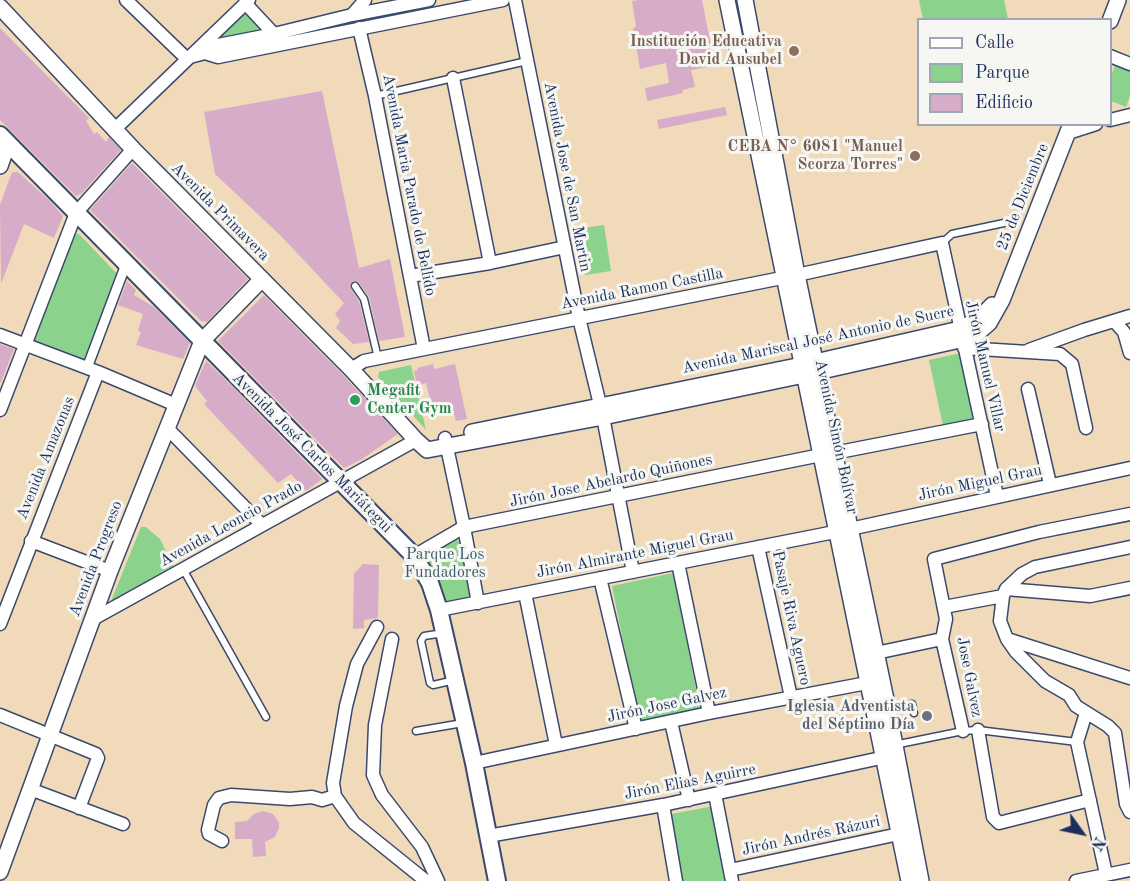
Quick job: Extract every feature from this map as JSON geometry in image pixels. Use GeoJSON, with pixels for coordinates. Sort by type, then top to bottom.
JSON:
{"type":"FeatureCollection","features":[{"type":"Feature","properties":{"kind":"main road","name":"Avenida José Carlos Mariátegui"},"geometry":{"type":"LineString","coordinates":[[4,139],[414,556],[430,583],[439,610],[474,763],[497,881]]}},
{"type":"Feature","properties":{"kind":"street"},"geometry":{"type":"LineString","coordinates":[[126,0],[186,58]]}},
{"type":"Feature","properties":{"kind":"street"},"geometry":{"type":"LineString","coordinates":[[352,15],[365,0]]}},
{"type":"Feature","properties":{"kind":"street"},"geometry":{"type":"LineString","coordinates":[[186,58],[205,53],[218,45],[429,0]]}},
{"type":"Feature","properties":{"kind":"street"},"geometry":{"type":"LineString","coordinates":[[205,53],[218,57],[503,0]]}},
{"type":"Feature","properties":{"kind":"street","name":"Avenida Jose de San Martin"},"geometry":{"type":"LineString","coordinates":[[515,0],[633,572]]}},
{"type":"Feature","properties":{"kind":"street","name":"Avenida Simón Bolívar"},"geometry":{"type":"LineString","coordinates":[[727,0],[810,369],[834,453],[843,530],[867,682],[889,751],[921,881]]}},
{"type":"Feature","properties":{"kind":"street","name":"Avenida Simón Bolívar"},"geometry":{"type":"LineString","coordinates":[[745,0],[758,67],[790,277]]}},
{"type":"Feature","properties":{"kind":"street"},"geometry":{"type":"LineString","coordinates":[[1111,18],[1118,0]]}},
{"type":"Feature","properties":{"kind":"street"},"geometry":{"type":"LineString","coordinates":[[114,129],[247,2],[274,34]]}},
{"type":"Feature","properties":{"kind":"street","name":"Avenida Primavera"},"geometry":{"type":"LineString","coordinates":[[0,7],[133,149],[351,369],[416,440]]}},
{"type":"Feature","properties":{"kind":"street","name":"Avenida Maria Parado de Bellido"},"geometry":{"type":"LineString","coordinates":[[358,28],[375,96],[424,349]]}},
{"type":"Feature","properties":{"kind":"street"},"geometry":{"type":"LineString","coordinates":[[1112,57],[1130,64]]}},
{"type":"Feature","properties":{"kind":"street"},"geometry":{"type":"LineString","coordinates":[[742,71],[758,67]]}},
{"type":"Feature","properties":{"kind":"street"},"geometry":{"type":"LineString","coordinates":[[453,78],[490,263]]}},
{"type":"Feature","properties":{"kind":"street"},"geometry":{"type":"LineString","coordinates":[[1112,120],[1130,115]]}},
{"type":"Feature","properties":{"kind":"street"},"geometry":{"type":"LineString","coordinates":[[1070,129],[1086,126]]}},
{"type":"Feature","properties":{"kind":"street","name":"25 de Diciembre"},"geometry":{"type":"LineString","coordinates":[[1008,283],[1070,129]]}},
{"type":"Feature","properties":{"kind":"street"},"geometry":{"type":"LineString","coordinates":[[0,166],[4,139]]}},
{"type":"Feature","properties":{"kind":"street"},"geometry":{"type":"LineString","coordinates":[[0,410],[76,213],[133,149]]}},
{"type":"Feature","properties":{"kind":"street","name":"Avenida Ramon Castilla"},"geometry":{"type":"LineString","coordinates":[[351,369],[364,361],[378,358],[790,277],[942,243]]}},
{"type":"Feature","properties":{"kind":"street","name":"Jirón Manuel Villar"},"geometry":{"type":"LineString","coordinates":[[942,243],[997,496]]}},
{"type":"Feature","properties":{"kind":"street"},"geometry":{"type":"LineString","coordinates":[[410,276],[490,263],[565,247]]}},
{"type":"Feature","properties":{"kind":"street"},"geometry":{"type":"LineString","coordinates":[[93,370],[126,264]]}},
{"type":"Feature","properties":{"kind":"street","name":"Avenida Progreso"},"geometry":{"type":"LineString","coordinates":[[0,872],[111,571],[202,341],[262,279]]}},
{"type":"Feature","properties":{"kind":"street","name":"Avenida Mariscal José Antonio de Sucre"},"geometry":{"type":"LineString","coordinates":[[416,440],[446,442],[963,339],[1008,283]]}},
{"type":"Feature","properties":{"kind":"street"},"geometry":{"type":"LineString","coordinates":[[1026,352],[1074,333],[1130,316]]}},
{"type":"Feature","properties":{"kind":"street"},"geometry":{"type":"LineString","coordinates":[[1113,321],[1124,332],[1130,353]]}},
{"type":"Feature","properties":{"kind":"street"},"geometry":{"type":"LineString","coordinates":[[0,334],[176,405]]}},
{"type":"Feature","properties":{"kind":"street"},"geometry":{"type":"LineString","coordinates":[[963,339],[1026,352],[1060,354],[1072,364],[1086,428]]}},
{"type":"Feature","properties":{"kind":"street","name":"Avenida Amazonas"},"geometry":{"type":"LineString","coordinates":[[0,624],[93,370]]}},
{"type":"Feature","properties":{"kind":"street"},"geometry":{"type":"LineString","coordinates":[[1028,389],[1050,484]]}},
{"type":"Feature","properties":{"kind":"street","name":"Jirón Jose Abelardo Quiñones"},"geometry":{"type":"LineString","coordinates":[[414,556],[464,527],[982,424]]}},
{"type":"Feature","properties":{"kind":"street"},"geometry":{"type":"LineString","coordinates":[[167,428],[262,525]]}},
{"type":"Feature","properties":{"kind":"street","name":"Avenida Leoncio Prado"},"geometry":{"type":"LineString","coordinates":[[93,619],[416,440]]}},
{"type":"Feature","properties":{"kind":"street"},"geometry":{"type":"LineString","coordinates":[[446,442],[478,603]]}},
{"type":"Feature","properties":{"kind":"street","name":"Jirón Miguel Grau"},"geometry":{"type":"LineString","coordinates":[[843,530],[1130,468]]}},
{"type":"Feature","properties":{"kind":"street","name":"Jose Galvez"},"geometry":{"type":"LineString","coordinates":[[963,731],[942,639],[946,619],[934,559],[1039,532],[1130,514]]}},
{"type":"Feature","properties":{"kind":"street","name":"Avenida Simón Bolívar"},"geometry":{"type":"LineString","coordinates":[[843,530],[876,653],[888,709],[889,751],[909,881]]}},
{"type":"Feature","properties":{"kind":"street","name":"Jirón Almirante Miguel Grau"},"geometry":{"type":"LineString","coordinates":[[439,610],[843,530]]}},
{"type":"Feature","properties":{"kind":"street"},"geometry":{"type":"LineString","coordinates":[[31,541],[111,571]]}},
{"type":"Feature","properties":{"kind":"street","name":"Pasaje Riva Aguero"},"geometry":{"type":"LineString","coordinates":[[758,547],[791,696]]}},
{"type":"Feature","properties":{"kind":"street"},"geometry":{"type":"LineString","coordinates":[[1130,547],[1035,567],[1022,574],[1004,593],[1000,621],[1007,639],[1045,681],[1069,695],[1076,706],[1108,726],[1114,733],[1125,771],[1126,804],[1130,812]]}},
{"type":"Feature","properties":{"kind":"street"},"geometry":{"type":"LineString","coordinates":[[678,562],[709,713]]}},
{"type":"Feature","properties":{"kind":"street"},"geometry":{"type":"LineString","coordinates":[[600,578],[636,729]]}},
{"type":"Feature","properties":{"kind":"street"},"geometry":{"type":"LineString","coordinates":[[944,607],[1004,593],[1090,596],[1130,588]]}},
{"type":"Feature","properties":{"kind":"street"},"geometry":{"type":"LineString","coordinates":[[525,593],[556,745]]}},
{"type":"Feature","properties":{"kind":"street"},"geometry":{"type":"LineString","coordinates":[[377,627],[357,664],[345,706],[333,783],[335,796],[354,823],[426,881]]}},
{"type":"Feature","properties":{"kind":"street"},"geometry":{"type":"LineString","coordinates":[[393,639],[375,725],[373,775],[382,795],[422,847],[438,881]]}},
{"type":"Feature","properties":{"kind":"street"},"geometry":{"type":"LineString","coordinates":[[876,653],[942,639]]}},
{"type":"Feature","properties":{"kind":"street"},"geometry":{"type":"LineString","coordinates":[[1007,639],[1130,678]]}},
{"type":"Feature","properties":{"kind":"street","name":"Jirón Jose Galvez"},"geometry":{"type":"LineString","coordinates":[[474,763],[867,682]]}},
{"type":"Feature","properties":{"kind":"street"},"geometry":{"type":"LineString","coordinates":[[1086,712],[1077,742],[1104,877]]}},
{"type":"Feature","properties":{"kind":"street"},"geometry":{"type":"LineString","coordinates":[[0,715],[96,754],[98,758],[80,808]]}},
{"type":"Feature","properties":{"kind":"street"},"geometry":{"type":"LineString","coordinates":[[671,722],[689,800]]}},
{"type":"Feature","properties":{"kind":"street"},"geometry":{"type":"LineString","coordinates":[[978,730],[993,817],[999,823],[1090,800]]}},
{"type":"Feature","properties":{"kind":"street","name":"Jirón Elias Aguirre"},"geometry":{"type":"LineString","coordinates":[[488,836],[663,806],[889,751]]}},
{"type":"Feature","properties":{"kind":"street"},"geometry":{"type":"LineString","coordinates":[[30,789],[123,824]]}},
{"type":"Feature","properties":{"kind":"street"},"geometry":{"type":"LineString","coordinates":[[715,794],[731,875]]}},
{"type":"Feature","properties":{"kind":"street"},"geometry":{"type":"LineString","coordinates":[[222,842],[208,833],[214,805],[219,798],[227,795],[290,800],[312,797],[322,800],[335,796]]}},
{"type":"Feature","properties":{"kind":"street"},"geometry":{"type":"LineString","coordinates":[[663,806],[676,881]]}},
{"type":"Feature","properties":{"kind":"street","name":"Jirón Andrés Rázuri"},"geometry":{"type":"LineString","coordinates":[[731,875],[900,834]]}},
{"type":"Feature","properties":{"kind":"street"},"geometry":{"type":"LineString","coordinates":[[1076,881],[1130,870]]}},
{"type":"Feature","properties":{"kind":"lane"},"geometry":{"type":"LineString","coordinates":[[375,96],[528,61]]}},
{"type":"Feature","properties":{"kind":"lane"},"geometry":{"type":"LineString","coordinates":[[942,243],[952,234],[1004,222]]}},
{"type":"Feature","properties":{"kind":"lane"},"geometry":{"type":"LineString","coordinates":[[355,286],[364,298],[378,358]]}},
{"type":"Feature","properties":{"kind":"lane"},"geometry":{"type":"LineString","coordinates":[[183,569],[266,717]]}},
{"type":"Feature","properties":{"kind":"lane"},"geometry":{"type":"LineString","coordinates":[[444,633],[424,636],[421,641],[430,683],[433,685],[455,680]]}},
{"type":"Feature","properties":{"kind":"lane"},"geometry":{"type":"LineString","coordinates":[[888,709],[912,704],[914,713]]}},
{"type":"Feature","properties":{"kind":"lane"},"geometry":{"type":"LineString","coordinates":[[416,731],[465,723]]}},
{"type":"Feature","properties":{"kind":"lane","name":"Jirón Elias Aguirre"},"geometry":{"type":"LineString","coordinates":[[889,751],[963,731],[978,730],[1077,742]]}},
{"type":"Feature","properties":{"kind":"green space"},"geometry":{"type":"Polygon","coordinates":[[[919,0],[1004,0],[1008,18],[923,18],[919,0]]]}},
{"type":"Feature","properties":{"kind":"green space"},"geometry":{"type":"Polygon","coordinates":[[[243,8],[263,30],[209,42],[243,8]]]}},
{"type":"Feature","properties":{"kind":"green space"},"geometry":{"type":"Polygon","coordinates":[[[1116,63],[1130,68],[1130,96],[1126,107],[1112,101],[1112,74],[1116,63]]]}},
{"type":"Feature","properties":{"kind":"green space"},"geometry":{"type":"Polygon","coordinates":[[[604,225],[611,271],[585,275],[577,229],[604,225]]]}},
{"type":"Feature","properties":{"kind":"green space"},"geometry":{"type":"Polygon","coordinates":[[[73,234],[79,234],[119,276],[87,361],[33,340],[73,234]]]}},
{"type":"Feature","properties":{"kind":"green space"},"geometry":{"type":"Polygon","coordinates":[[[961,353],[975,419],[943,426],[929,360],[961,353]]]}},
{"type":"Feature","properties":{"kind":"green space"},"geometry":{"type":"Polygon","coordinates":[[[411,365],[426,430],[378,377],[379,372],[411,365]]]}},
{"type":"Feature","properties":{"kind":"green space"},"geometry":{"type":"Polygon","coordinates":[[[141,527],[146,527],[160,539],[173,566],[111,601],[141,527]]]}},
{"type":"Feature","properties":{"kind":"green space","name":"Parque Los Fundadores"},"geometry":{"type":"Polygon","coordinates":[[[452,538],[459,542],[470,596],[465,600],[447,604],[422,557],[452,538]]]}},
{"type":"Feature","properties":{"kind":"green space"},"geometry":{"type":"Polygon","coordinates":[[[673,573],[700,709],[639,721],[612,586],[673,573]]]}},
{"type":"Feature","properties":{"kind":"green space"},"geometry":{"type":"Polygon","coordinates":[[[713,806],[728,881],[680,881],[667,815],[713,806]]]}},
{"type":"Feature","properties":{"kind":"building"},"geometry":{"type":"Polygon","coordinates":[[[702,0],[711,46],[709,47],[712,66],[691,70],[695,87],[682,90],[683,93],[647,101],[645,88],[669,83],[666,63],[640,69],[633,28],[636,27],[632,1],[702,0]]]}},
{"type":"Feature","properties":{"kind":"building"},"geometry":{"type":"Polygon","coordinates":[[[0,28],[89,118],[86,121],[94,134],[97,132],[106,142],[109,137],[121,150],[81,194],[76,196],[0,120],[0,28]]]}},
{"type":"Feature","properties":{"kind":"building"},"geometry":{"type":"Polygon","coordinates":[[[322,91],[359,268],[390,259],[405,337],[379,341],[369,297],[359,283],[354,281],[350,287],[359,301],[369,342],[353,344],[336,328],[340,321],[335,314],[344,303],[281,236],[215,174],[204,112],[322,91]]]}},
{"type":"Feature","properties":{"kind":"building"},"geometry":{"type":"Polygon","coordinates":[[[725,107],[727,115],[659,129],[657,120],[725,107]]]}},
{"type":"Feature","properties":{"kind":"building"},"geometry":{"type":"Polygon","coordinates":[[[132,163],[248,279],[207,322],[201,321],[90,210],[132,163]]]}},
{"type":"Feature","properties":{"kind":"building"},"geometry":{"type":"Polygon","coordinates":[[[12,172],[18,172],[63,216],[54,238],[24,224],[1,284],[0,205],[12,172]]]}},
{"type":"Feature","properties":{"kind":"building"},"geometry":{"type":"Polygon","coordinates":[[[127,281],[136,290],[134,295],[154,307],[190,343],[183,359],[136,345],[141,332],[138,331],[143,314],[118,305],[127,281]]]}},
{"type":"Feature","properties":{"kind":"building"},"geometry":{"type":"Polygon","coordinates":[[[264,295],[398,434],[362,459],[344,468],[218,341],[264,295]]]}},
{"type":"Feature","properties":{"kind":"building"},"geometry":{"type":"Polygon","coordinates":[[[0,344],[14,349],[1,382],[0,382],[0,344]]]}},
{"type":"Feature","properties":{"kind":"building"},"geometry":{"type":"Polygon","coordinates":[[[206,361],[322,479],[306,491],[291,474],[278,483],[204,404],[207,401],[195,386],[206,361]]]}},
{"type":"Feature","properties":{"kind":"building"},"geometry":{"type":"Polygon","coordinates":[[[433,364],[434,369],[455,364],[467,419],[456,421],[453,411],[434,415],[426,383],[417,386],[414,371],[433,364]]]}},
{"type":"Feature","properties":{"kind":"building"},"geometry":{"type":"Polygon","coordinates":[[[363,564],[379,565],[378,618],[364,620],[364,628],[353,629],[354,574],[363,564]]]}},
{"type":"Feature","properties":{"kind":"building"},"geometry":{"type":"Polygon","coordinates":[[[263,811],[273,814],[279,823],[279,828],[275,837],[265,842],[266,856],[253,857],[252,839],[235,839],[235,822],[247,821],[254,814],[263,811]]]}},
{"type":"Feature","properties":{"kind":"place","name":"Institución Educativa David Ausubel"},"geometry":{"type":"Point","coordinates":[794,51]}},
{"type":"Feature","properties":{"kind":"place","name":"CEBA N° 6081 \"Manuel Scorza Torres\""},"geometry":{"type":"Point","coordinates":[915,156]}},
{"type":"Feature","properties":{"kind":"place","name":"Megafit Center Gym"},"geometry":{"type":"Point","coordinates":[355,400]}},
{"type":"Feature","properties":{"kind":"place","name":"Iglesia Adventista del Séptimo Día"},"geometry":{"type":"Point","coordinates":[927,716]}}]}
